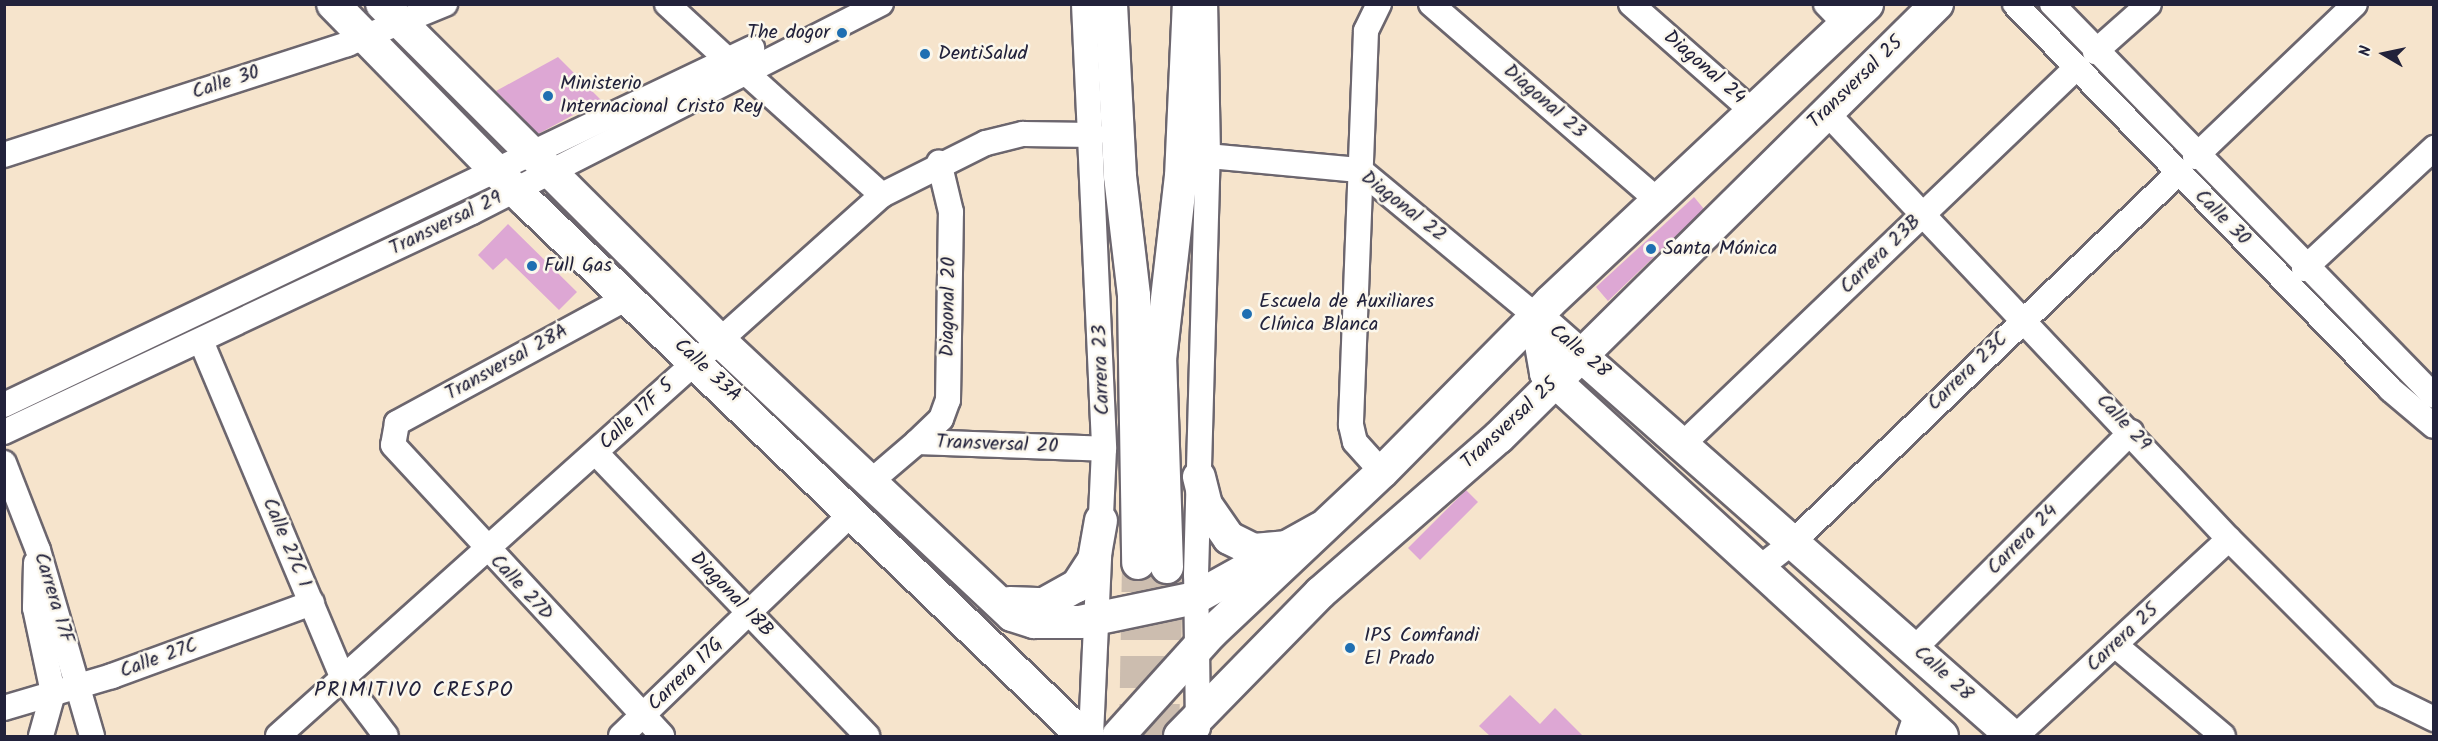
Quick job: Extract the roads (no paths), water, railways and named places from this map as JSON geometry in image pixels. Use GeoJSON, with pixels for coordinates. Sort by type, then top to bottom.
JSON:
{"type":"FeatureCollection","features":[{"type":"Feature","properties":{"kind":"main road","name":"Calle 33A"},"geometry":{"type":"LineString","coordinates":[[333,4],[506,181],[627,297],[708,350],[868,483],[981,585],[1001,607],[1026,620],[1096,620]]}},
{"type":"Feature","properties":{"kind":"main road","name":"Carrera 23"},"geometry":{"type":"LineString","coordinates":[[1111,4],[1120,176],[1134,296],[1153,565],[1160,360],[1181,177],[1190,4]]}},
{"type":"Feature","properties":{"kind":"main road","name":"Transversal 25"},"geometry":{"type":"LineString","coordinates":[[1192,730],[1320,593],[1555,382],[1937,4]]}},
{"type":"Feature","properties":{"kind":"main road"},"geometry":{"type":"LineString","coordinates":[[1118,736],[1197,648],[1382,472],[1536,316],[1750,109],[1846,11]]}},
{"type":"Feature","properties":{"kind":"main road","name":"Calle 33A"},"geometry":{"type":"LineString","coordinates":[[392,14],[540,164],[853,512],[1083,736]]}},
{"type":"Feature","properties":{"kind":"main road","name":"Calle 28"},"geometry":{"type":"LineString","coordinates":[[1536,316],[1684,443],[2014,736]]}},
{"type":"Feature","properties":{"kind":"main road","name":"Calle 28"},"geometry":{"type":"LineString","coordinates":[[1536,316],[1546,373],[1757,570],[1913,725],[1942,736]]}},
{"type":"Feature","properties":{"kind":"main road"},"geometry":{"type":"LineString","coordinates":[[1199,477],[1212,516],[1236,543],[1263,550],[1292,546]]}},
{"type":"Feature","properties":{"kind":"main road"},"geometry":{"type":"LineString","coordinates":[[981,585],[1024,605],[1063,596],[1089,569],[1101,521]]}},
{"type":"Feature","properties":{"kind":"main road"},"geometry":{"type":"LineString","coordinates":[[1096,620],[1195,598],[1321,528]]}},
{"type":"Feature","properties":{"kind":"street","name":"Calle 30"},"geometry":{"type":"LineString","coordinates":[[4,155],[366,37],[392,14],[445,4]]}},
{"type":"Feature","properties":{"kind":"street"},"geometry":{"type":"LineString","coordinates":[[667,4],[882,195]]}},
{"type":"Feature","properties":{"kind":"street","name":"Transversal 29"},"geometry":{"type":"LineString","coordinates":[[4,432],[201,341],[506,181],[735,65],[843,4]]}},
{"type":"Feature","properties":{"kind":"street","name":"Transversal 29"},"geometry":{"type":"LineString","coordinates":[[735,65],[881,4]]}},
{"type":"Feature","properties":{"kind":"street","name":"Carrera 23"},"geometry":{"type":"LineString","coordinates":[[1084,4],[1093,135],[1104,449],[1091,736]]}},
{"type":"Feature","properties":{"kind":"street"},"geometry":{"type":"LineString","coordinates":[[1192,730],[1197,648],[1195,598],[1209,156],[1205,4]]}},
{"type":"Feature","properties":{"kind":"street"},"geometry":{"type":"LineString","coordinates":[[1379,4],[1366,31],[1351,425],[1355,442],[1382,472]]}},
{"type":"Feature","properties":{"kind":"street","name":"Diagonal 23"},"geometry":{"type":"LineString","coordinates":[[1431,4],[1656,199]]}},
{"type":"Feature","properties":{"kind":"street","name":"Diagonal 24"},"geometry":{"type":"LineString","coordinates":[[1631,4],[1750,109]]}},
{"type":"Feature","properties":{"kind":"street","name":"Calle 30"},"geometry":{"type":"LineString","coordinates":[[2015,4],[2086,60],[2195,157],[2433,396]]}},
{"type":"Feature","properties":{"kind":"street","name":"Calle 30"},"geometry":{"type":"LineString","coordinates":[[2052,4],[2086,60],[2178,173],[2390,389],[2433,426]]}},
{"type":"Feature","properties":{"kind":"street","name":"Carrera 23B"},"geometry":{"type":"LineString","coordinates":[[1684,443],[2086,60],[2149,4]]}},
{"type":"Feature","properties":{"kind":"street"},"geometry":{"type":"LineString","coordinates":[[2195,157],[2355,4]]}},
{"type":"Feature","properties":{"kind":"street","name":"Calle 29"},"geometry":{"type":"LineString","coordinates":[[1826,112],[2025,317],[2229,539],[2385,695],[2433,718]]}},
{"type":"Feature","properties":{"kind":"street","name":"Calle 17F 5"},"geometry":{"type":"LineString","coordinates":[[278,736],[882,195],[939,162],[1023,134],[1093,135]]}},
{"type":"Feature","properties":{"kind":"street"},"geometry":{"type":"LineString","coordinates":[[2304,269],[2433,148]]}},
{"type":"Feature","properties":{"kind":"street","name":"Diagonal 22"},"geometry":{"type":"LineString","coordinates":[[1209,156],[1360,170],[1536,316]]}},
{"type":"Feature","properties":{"kind":"street","name":"Diagonal 20"},"geometry":{"type":"LineString","coordinates":[[917,442],[941,419],[948,400],[951,212],[939,162]]}},
{"type":"Feature","properties":{"kind":"street","name":"Carrera 23C"},"geometry":{"type":"LineString","coordinates":[[1757,570],[1794,542],[2025,317],[2178,173]]}},
{"type":"Feature","properties":{"kind":"street","name":"Transversal 29"},"geometry":{"type":"LineString","coordinates":[[4,405],[506,181]]}},
{"type":"Feature","properties":{"kind":"street","name":"Transversal 28A"},"geometry":{"type":"LineString","coordinates":[[392,433],[397,423],[627,297]]}},
{"type":"Feature","properties":{"kind":"street","name":"Calle 27C 1"},"geometry":{"type":"LineString","coordinates":[[201,341],[343,678],[386,736]]}},
{"type":"Feature","properties":{"kind":"street","name":"Carrera 24"},"geometry":{"type":"LineString","coordinates":[[1914,649],[2132,432]]}},
{"type":"Feature","properties":{"kind":"street","name":"Calle 27D"},"geometry":{"type":"LineString","coordinates":[[392,433],[393,445],[485,550],[662,736]]}},
{"type":"Feature","properties":{"kind":"street","name":"Transversal 20"},"geometry":{"type":"LineString","coordinates":[[868,483],[917,442],[1104,449]]}},
{"type":"Feature","properties":{"kind":"street","name":"Diagonal 18B"},"geometry":{"type":"LineString","coordinates":[[596,453],[748,615],[867,736]]}},
{"type":"Feature","properties":{"kind":"street","name":"Carrera 17F"},"geometry":{"type":"LineString","coordinates":[[4,463],[38,550],[80,686],[92,736]]}},
{"type":"Feature","properties":{"kind":"street","name":"Carrera 17G"},"geometry":{"type":"LineString","coordinates":[[621,736],[853,512]]}},
{"type":"Feature","properties":{"kind":"street","name":"Carrera 25"},"geometry":{"type":"LineString","coordinates":[[2014,736],[2229,539]]}},
{"type":"Feature","properties":{"kind":"street"},"geometry":{"type":"LineString","coordinates":[[38,550],[35,608],[53,693],[41,736]]}},
{"type":"Feature","properties":{"kind":"street","name":"Calle 27C"},"geometry":{"type":"LineString","coordinates":[[4,708],[80,686],[312,603]]}},
{"type":"Feature","properties":{"kind":"street"},"geometry":{"type":"LineString","coordinates":[[2115,645],[2223,736]]}},
{"type":"Feature","properties":{"kind":"tunnel"},"geometry":{"type":"LineString","coordinates":[[1135,736],[1138,563]]}},
{"type":"Feature","properties":{"kind":"tunnel"},"geometry":{"type":"LineString","coordinates":[[1163,736],[1167,567]]}},
{"type":"Feature","properties":{"kind":"place","name":"The dogor"},"geometry":{"type":"Point","coordinates":[842,33]}},
{"type":"Feature","properties":{"kind":"place","name":"DentiSalud"},"geometry":{"type":"Point","coordinates":[925,54]}},
{"type":"Feature","properties":{"kind":"place","name":"Ministerio Internacional Cristo Rey"},"geometry":{"type":"Point","coordinates":[548,96]}},
{"type":"Feature","properties":{"kind":"place","name":"Santa Mónica"},"geometry":{"type":"Point","coordinates":[1651,249]}},
{"type":"Feature","properties":{"kind":"place","name":"Full Gas"},"geometry":{"type":"Point","coordinates":[532,266]}},
{"type":"Feature","properties":{"kind":"place","name":"Escuela de Auxiliares Clínica Blanca"},"geometry":{"type":"Point","coordinates":[1247,314]}},
{"type":"Feature","properties":{"kind":"place","name":"IPS Comfandi El Prado"},"geometry":{"type":"Point","coordinates":[1350,648]}},
{"type":"Feature","properties":{"kind":"district","name":"PRIMITIVO CRESPO"},"geometry":{"type":"Point","coordinates":[414,691]}}]}
